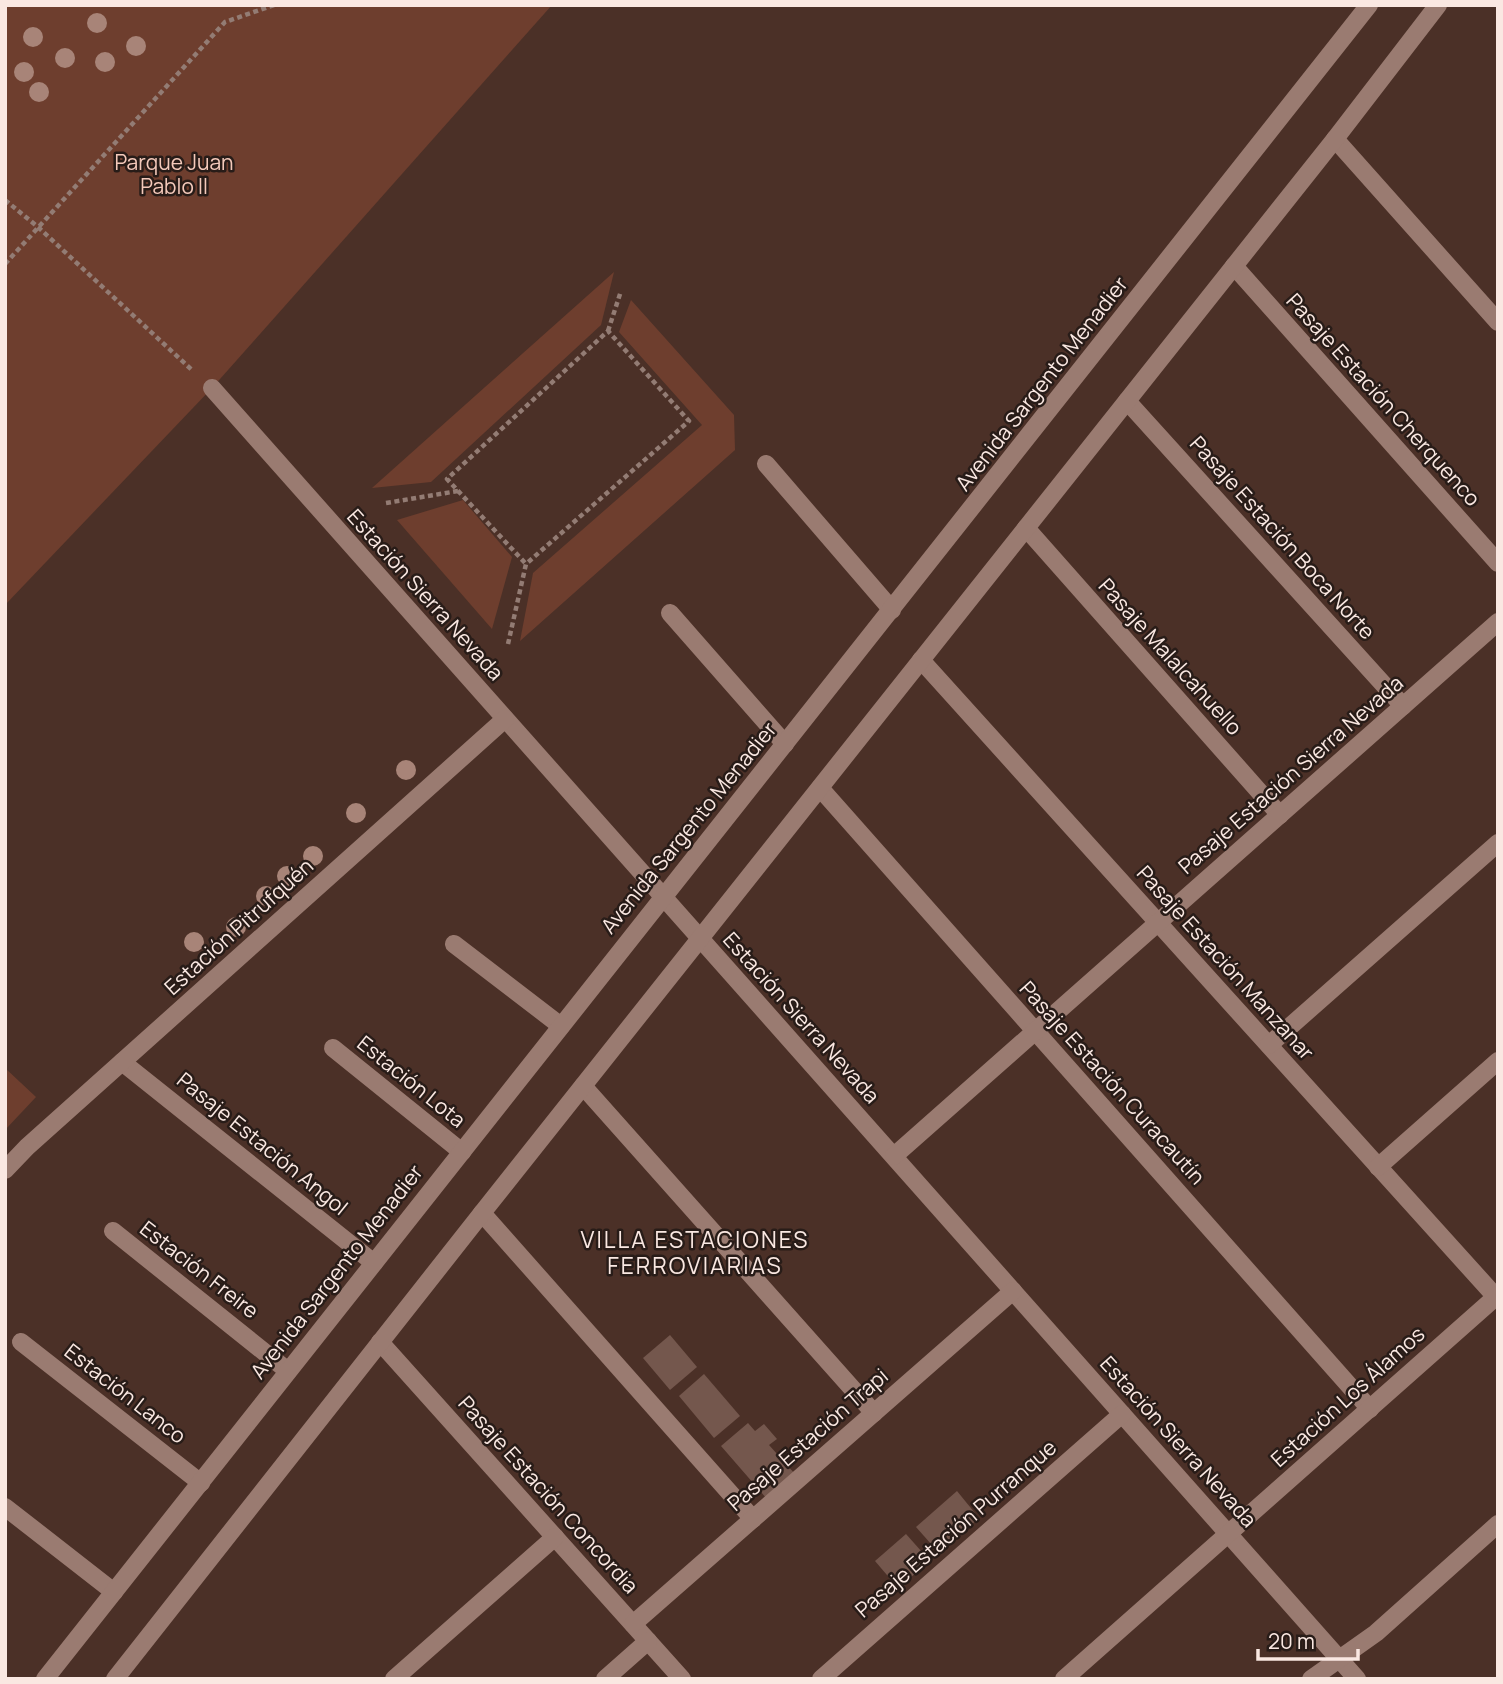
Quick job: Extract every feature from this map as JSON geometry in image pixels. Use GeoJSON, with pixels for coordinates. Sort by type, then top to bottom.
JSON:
{"type":"FeatureCollection","features":[{"type":"Feature","properties":{"kind":"street","name":"Avenida Sargento Menadier"},"geometry":{"type":"LineString","coordinates":[[46,1679],[1369,5]]}},
{"type":"Feature","properties":{"kind":"street"},"geometry":{"type":"LineString","coordinates":[[115,1679],[1335,139],[1438,5]]}},
{"type":"Feature","properties":{"kind":"street"},"geometry":{"type":"LineString","coordinates":[[1335,139],[1498,321]]}},
{"type":"Feature","properties":{"kind":"street","name":"Pasaje Estación Cherquenco"},"geometry":{"type":"LineString","coordinates":[[1234,266],[1498,563]]}},
{"type":"Feature","properties":{"kind":"street","name":"Estación Sierra Nevada"},"geometry":{"type":"LineString","coordinates":[[212,388],[1357,1679]]}},
{"type":"Feature","properties":{"kind":"street","name":"Pasaje Estación Boca Norte"},"geometry":{"type":"LineString","coordinates":[[1127,401],[1403,706]]}},
{"type":"Feature","properties":{"kind":"street"},"geometry":{"type":"LineString","coordinates":[[766,464],[892,610]]}},
{"type":"Feature","properties":{"kind":"street","name":"Pasaje Malalcahuello"},"geometry":{"type":"LineString","coordinates":[[1026,528],[1280,815]]}},
{"type":"Feature","properties":{"kind":"street"},"geometry":{"type":"LineString","coordinates":[[670,613],[785,744]]}},
{"type":"Feature","properties":{"kind":"street","name":"Pasaje Estación Sierra Nevada"},"geometry":{"type":"LineString","coordinates":[[894,1156],[1498,622]]}},
{"type":"Feature","properties":{"kind":"street","name":"Pasaje Estación Manzanar"},"geometry":{"type":"LineString","coordinates":[[921,660],[1497,1296]]}},
{"type":"Feature","properties":{"kind":"street","name":"Estación Pitrufquén"},"geometry":{"type":"LineString","coordinates":[[5,1170],[27,1147],[505,719]]}},
{"type":"Feature","properties":{"kind":"street","name":"Pasaje Estación Curacautín"},"geometry":{"type":"LineString","coordinates":[[820,788],[1370,1409]]}},
{"type":"Feature","properties":{"kind":"street"},"geometry":{"type":"LineString","coordinates":[[1269,1045],[1498,843]]}},
{"type":"Feature","properties":{"kind":"street"},"geometry":{"type":"LineString","coordinates":[[454,944],[561,1026]]}},
{"type":"Feature","properties":{"kind":"street","name":"Estación Lota"},"geometry":{"type":"LineString","coordinates":[[333,1048],[462,1152]]}},
{"type":"Feature","properties":{"kind":"street"},"geometry":{"type":"LineString","coordinates":[[1378,1167],[1498,1061]]}},
{"type":"Feature","properties":{"kind":"street","name":"Pasaje Estación Angol"},"geometry":{"type":"LineString","coordinates":[[122,1062],[374,1263]]}},
{"type":"Feature","properties":{"kind":"street"},"geometry":{"type":"LineString","coordinates":[[583,1086],[874,1413]]}},
{"type":"Feature","properties":{"kind":"street"},"geometry":{"type":"LineString","coordinates":[[482,1213],[753,1519]]}},
{"type":"Feature","properties":{"kind":"street","name":"Estación Freire"},"geometry":{"type":"LineString","coordinates":[[113,1231],[288,1371]]}},
{"type":"Feature","properties":{"kind":"street","name":"Pasaje Estación Trapi"},"geometry":{"type":"LineString","coordinates":[[633,1624],[1013,1291]]}},
{"type":"Feature","properties":{"kind":"street","name":"Estación Los Álamos"},"geometry":{"type":"LineString","coordinates":[[1064,1679],[1497,1296]]}},
{"type":"Feature","properties":{"kind":"street","name":"Estación Lanco"},"geometry":{"type":"LineString","coordinates":[[21,1342],[201,1483]]}},
{"type":"Feature","properties":{"kind":"street","name":"Pasaje Estación Concordia"},"geometry":{"type":"LineString","coordinates":[[380,1342],[682,1679]]}},
{"type":"Feature","properties":{"kind":"street","name":"Pasaje Estación Purranque"},"geometry":{"type":"LineString","coordinates":[[821,1679],[1122,1414]]}},
{"type":"Feature","properties":{"kind":"street"},"geometry":{"type":"LineString","coordinates":[[5,1507],[114,1592]]}},
{"type":"Feature","properties":{"kind":"street"},"geometry":{"type":"LineString","coordinates":[[1311,1679],[1376,1633],[1498,1524]]}},
{"type":"Feature","properties":{"kind":"street"},"geometry":{"type":"LineString","coordinates":[[394,1679],[555,1537]]}},
{"type":"Feature","properties":{"kind":"street"},"geometry":{"type":"LineString","coordinates":[[605,1679],[648,1641]]}},
{"type":"Feature","properties":{"kind":"path"},"geometry":{"type":"LineString","coordinates":[[5,264],[225,22],[274,5]]}},
{"type":"Feature","properties":{"kind":"path"},"geometry":{"type":"LineString","coordinates":[[5,200],[212,388]]}},
{"type":"Feature","properties":{"kind":"path"},"geometry":{"type":"LineString","coordinates":[[526,564],[447,479],[608,331],[621,291]]}},
{"type":"Feature","properties":{"kind":"path"},"geometry":{"type":"LineString","coordinates":[[508,644],[526,564],[689,421],[608,331]]}},
{"type":"Feature","properties":{"kind":"path"},"geometry":{"type":"LineString","coordinates":[[386,503],[458,490]]}},
{"type":"Feature","properties":{"kind":"green space","name":"Parque Juan Pablo II"},"geometry":{"type":"Polygon","coordinates":[[[5,5],[552,5],[212,388],[5,605],[5,5]]]}},
{"type":"Feature","properties":{"kind":"green space"},"geometry":{"type":"Polygon","coordinates":[[[614,272],[601,325],[431,482],[372,488],[614,272]]]}},
{"type":"Feature","properties":{"kind":"green space"},"geometry":{"type":"Polygon","coordinates":[[[631,300],[734,415],[735,450],[520,641],[533,573],[702,425],[619,332],[631,300]]]}},
{"type":"Feature","properties":{"kind":"green space"},"geometry":{"type":"Polygon","coordinates":[[[463,500],[512,557],[492,629],[397,520],[463,500]]]}},
{"type":"Feature","properties":{"kind":"green space"},"geometry":{"type":"Polygon","coordinates":[[[5,1068],[36,1097],[5,1130],[5,1068]]]}},
{"type":"Feature","properties":{"kind":"building"},"geometry":{"type":"Polygon","coordinates":[[[670,1335],[697,1367],[670,1390],[643,1358],[670,1335]]]}},
{"type":"Feature","properties":{"kind":"building"},"geometry":{"type":"Polygon","coordinates":[[[704,1374],[740,1416],[714,1438],[679,1396],[704,1374]]]}},
{"type":"Feature","properties":{"kind":"building"},"geometry":{"type":"Polygon","coordinates":[[[748,1423],[755,1431],[764,1424],[777,1439],[769,1445],[795,1474],[767,1499],[721,1446],[748,1423]]]}},
{"type":"Feature","properties":{"kind":"building"},"geometry":{"type":"Polygon","coordinates":[[[957,1491],[979,1518],[939,1553],[916,1527],[957,1491]]]}},
{"type":"Feature","properties":{"kind":"building"},"geometry":{"type":"Polygon","coordinates":[[[906,1534],[930,1561],[898,1588],[875,1561],[906,1534]]]}},
{"type":"Feature","properties":{"kind":"district","name":"VILLA ESTACIONES FERROVIARIAS"},"geometry":{"type":"Point","coordinates":[695,1253]}}]}
